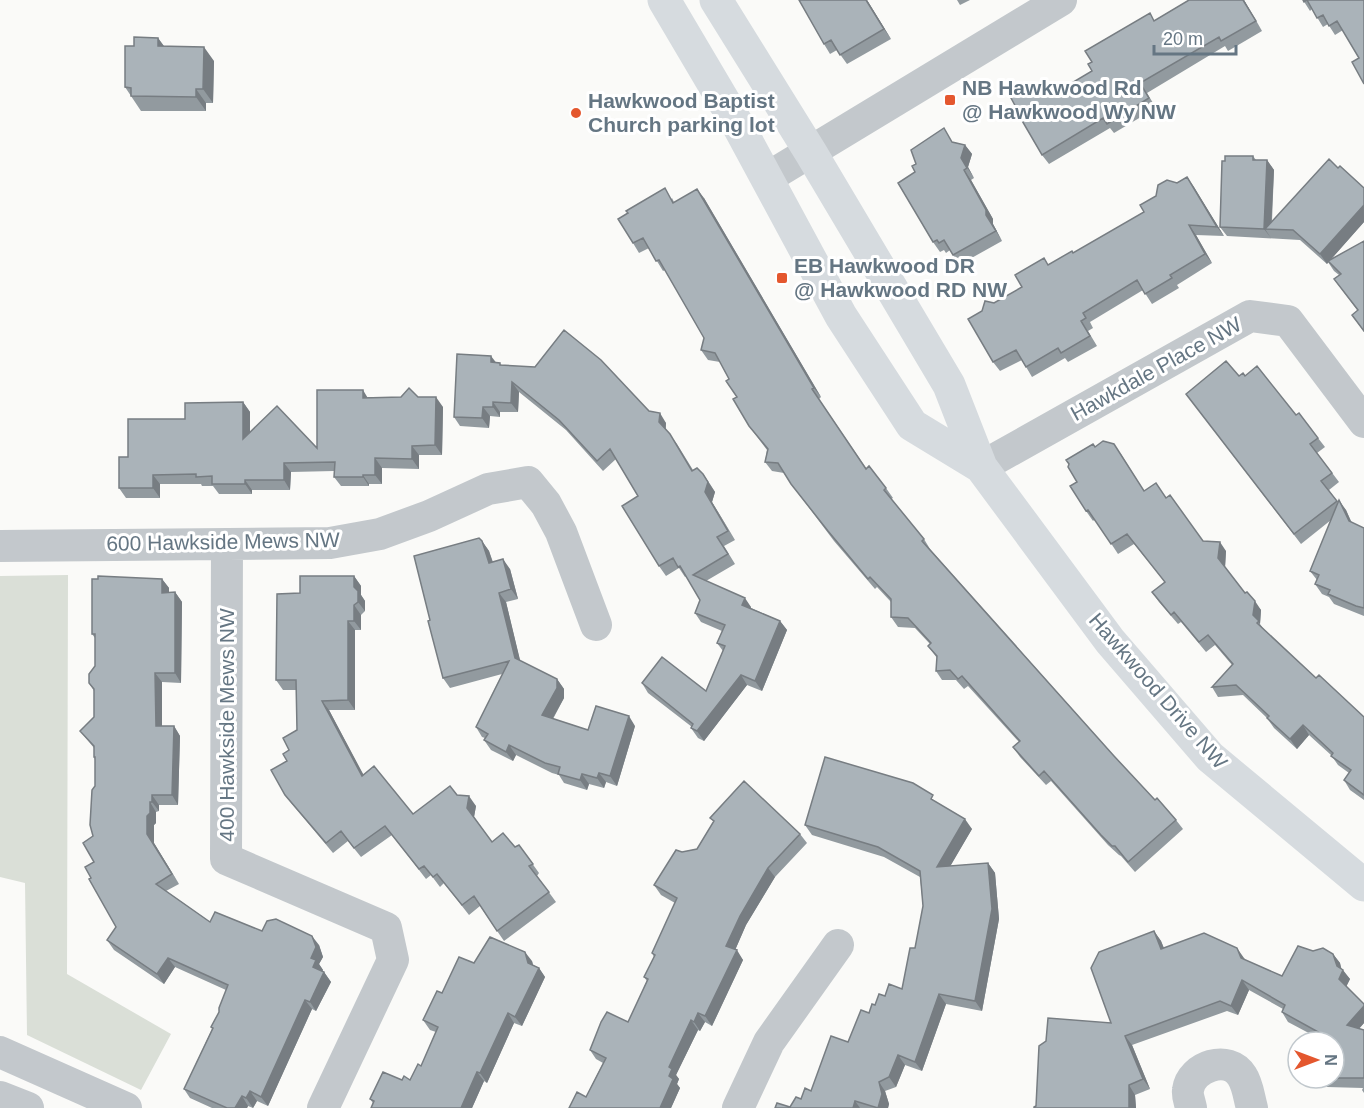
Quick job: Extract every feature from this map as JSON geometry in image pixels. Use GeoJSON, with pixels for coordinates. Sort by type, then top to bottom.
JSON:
{"type":"FeatureCollection","features":[{"type":"Feature","properties":{"kind":"street","name":"Hawkwood Drive NW"},"geometry":{"type":"LineString","coordinates":[[664,0],[739,127],[841,316],[912,425],[981,467]]}},
{"type":"Feature","properties":{"kind":"street","name":"Hawkwood Drive NW"},"geometry":{"type":"LineString","coordinates":[[716,0],[811,153],[949,385],[981,467],[1110,641],[1210,757],[1364,885]]}},
{"type":"Feature","properties":{"kind":"street"},"geometry":{"type":"LineString","coordinates":[[767,178],[1061,0]]}},
{"type":"Feature","properties":{"kind":"street","name":"Hawkdale Place NW"},"geometry":{"type":"LineString","coordinates":[[981,467],[1250,316],[1288,321],[1364,422]]}},
{"type":"Feature","properties":{"kind":"street","name":"600 Hawkside Mews NW"},"geometry":{"type":"LineString","coordinates":[[0,546],[330,543],[380,534],[429,516],[488,489],[528,482],[546,504],[561,532],[596,625]]}},
{"type":"Feature","properties":{"kind":"street","name":"400 Hawkside Mews NW"},"geometry":{"type":"LineString","coordinates":[[227,544],[226,859],[386,928],[393,960],[323,1108]]}},
{"type":"Feature","properties":{"kind":"street"},"geometry":{"type":"LineString","coordinates":[[738,1108],[769,1042],[838,945]]}},
{"type":"Feature","properties":{"kind":"street"},"geometry":{"type":"LineString","coordinates":[[0,1052],[126,1108]]}},
{"type":"Feature","properties":{"kind":"street"},"geometry":{"type":"LineString","coordinates":[[1191,1108],[1187,1093],[1189,1083],[1195,1073],[1204,1067],[1217,1065],[1232,1066],[1242,1075],[1252,1108]]}},
{"type":"Feature","properties":{"kind":"street"},"geometry":{"type":"LineString","coordinates":[[0,1097],[28,1108]]}},
{"type":"Feature","properties":{"kind":"shaded area"},"geometry":{"type":"Polygon","coordinates":[[[68,575],[67,974],[171,1034],[141,1090],[27,1035],[25,883],[0,877],[0,576],[68,575]]]}},
{"type":"Feature","properties":{"kind":"building"},"geometry":{"type":"Polygon","coordinates":[[[799,0],[866,0],[884,29],[840,55],[831,40],[824,44],[799,0]]]}},
{"type":"Feature","properties":{"kind":"building"},"geometry":{"type":"Polygon","coordinates":[[[1189,0],[1243,0],[1256,21],[1221,41],[1219,37],[1140,83],[1149,98],[1107,124],[1103,118],[1042,155],[1011,98],[1039,82],[1045,91],[1052,89],[1055,93],[1092,71],[1088,64],[1092,62],[1085,51],[1150,13],[1154,21],[1189,0]]]}},
{"type":"Feature","properties":{"kind":"building"},"geometry":{"type":"Polygon","coordinates":[[[1307,0],[1364,0],[1364,84],[1352,62],[1359,58],[1337,21],[1329,26],[1323,15],[1317,18],[1307,0]]]}},
{"type":"Feature","properties":{"kind":"building"},"geometry":{"type":"Polygon","coordinates":[[[134,37],[158,38],[158,46],[204,47],[203,89],[196,89],[196,97],[131,96],[131,88],[125,87],[125,46],[134,46],[134,37]]]}},
{"type":"Feature","properties":{"kind":"building"},"geometry":{"type":"Polygon","coordinates":[[[944,128],[952,142],[965,145],[961,158],[967,168],[964,170],[996,231],[953,255],[944,240],[939,243],[937,240],[933,242],[898,183],[915,172],[912,166],[916,164],[911,150],[944,128]]]}},
{"type":"Feature","properties":{"kind":"building"},"geometry":{"type":"Polygon","coordinates":[[[1225,156],[1253,156],[1253,160],[1267,160],[1264,229],[1220,227],[1222,161],[1225,161],[1225,156]]]}},
{"type":"Feature","properties":{"kind":"building"},"geometry":{"type":"Polygon","coordinates":[[[1329,159],[1364,188],[1364,205],[1320,254],[1293,230],[1265,229],[1329,159]]]}},
{"type":"Feature","properties":{"kind":"building"},"geometry":{"type":"Polygon","coordinates":[[[1187,177],[1217,227],[1189,225],[1205,254],[1170,275],[1172,278],[1145,294],[1137,280],[1083,313],[1086,318],[1081,321],[1090,336],[1061,353],[1058,348],[1026,367],[1016,350],[993,362],[968,319],[982,311],[985,301],[994,303],[1022,287],[1015,275],[1044,258],[1048,265],[1144,212],[1140,205],[1156,196],[1158,185],[1167,180],[1177,183],[1187,177]]]}},
{"type":"Feature","properties":{"kind":"building"},"geometry":{"type":"Polygon","coordinates":[[[665,188],[673,203],[697,189],[814,388],[812,389],[866,469],[869,466],[886,488],[884,490],[924,539],[922,541],[1114,756],[1176,820],[1128,862],[1044,771],[1039,776],[1013,747],[1020,741],[962,676],[958,679],[950,670],[936,671],[937,656],[928,646],[931,643],[908,618],[891,617],[891,599],[870,577],[868,579],[828,531],[791,484],[778,463],[765,462],[768,449],[749,426],[733,399],[737,397],[726,381],[729,379],[715,353],[701,350],[704,338],[659,260],[656,261],[643,238],[633,243],[618,219],[628,213],[626,211],[665,188]]]}},
{"type":"Feature","properties":{"kind":"building"},"geometry":{"type":"Polygon","coordinates":[[[1364,241],[1364,331],[1352,315],[1358,310],[1334,279],[1341,274],[1328,261],[1364,241]]]}},
{"type":"Feature","properties":{"kind":"building"},"geometry":{"type":"Polygon","coordinates":[[[564,330],[601,360],[649,411],[660,413],[659,422],[670,434],[692,471],[697,468],[708,482],[705,492],[728,531],[717,537],[728,554],[693,575],[745,598],[742,605],[780,621],[755,681],[741,675],[697,731],[691,728],[693,724],[642,683],[662,657],[706,691],[725,646],[717,643],[725,625],[695,613],[700,600],[673,558],[659,566],[622,506],[638,496],[610,449],[597,461],[559,420],[512,382],[511,403],[493,402],[493,407],[483,407],[482,418],[454,417],[457,354],[491,356],[491,362],[500,363],[500,365],[535,367],[564,330]]]}},
{"type":"Feature","properties":{"kind":"building"},"geometry":{"type":"Polygon","coordinates":[[[1226,361],[1239,376],[1243,373],[1245,376],[1257,366],[1296,415],[1299,413],[1318,438],[1310,444],[1332,473],[1321,481],[1337,501],[1294,534],[1186,394],[1226,361]]]}},
{"type":"Feature","properties":{"kind":"building"},"geometry":{"type":"Polygon","coordinates":[[[409,388],[418,397],[436,397],[435,445],[412,446],[412,459],[375,458],[375,475],[334,477],[335,462],[284,463],[284,480],[245,480],[245,484],[212,484],[212,476],[153,475],[153,488],[119,488],[119,457],[128,457],[128,419],[185,419],[185,403],[243,402],[243,439],[277,406],[317,448],[317,390],[363,390],[363,398],[401,397],[409,388]]]}},
{"type":"Feature","properties":{"kind":"building"},"geometry":{"type":"Polygon","coordinates":[[[1103,441],[1114,444],[1144,491],[1156,483],[1166,498],[1170,495],[1203,541],[1220,542],[1218,558],[1245,593],[1247,592],[1255,601],[1253,615],[1259,621],[1257,623],[1316,678],[1319,675],[1364,717],[1364,795],[1344,780],[1351,770],[1331,756],[1333,753],[1303,725],[1290,739],[1236,685],[1212,687],[1233,664],[1208,635],[1199,642],[1174,612],[1171,615],[1152,592],[1165,582],[1127,534],[1111,544],[1070,486],[1077,482],[1066,460],[1093,444],[1095,447],[1103,441]]]}},
{"type":"Feature","properties":{"kind":"building"},"geometry":{"type":"Polygon","coordinates":[[[1339,500],[1349,521],[1364,528],[1364,608],[1328,594],[1330,590],[1315,584],[1319,575],[1310,571],[1339,500]]]}},
{"type":"Feature","properties":{"kind":"building"},"geometry":{"type":"Polygon","coordinates":[[[479,538],[489,563],[503,559],[511,589],[499,593],[515,658],[557,679],[557,688],[542,715],[588,730],[596,706],[629,716],[610,776],[599,773],[597,778],[582,774],[580,780],[558,774],[560,767],[545,763],[509,745],[506,752],[484,740],[488,734],[476,727],[509,661],[443,678],[414,556],[479,538]]]}},
{"type":"Feature","properties":{"kind":"building"},"geometry":{"type":"Polygon","coordinates":[[[98,576],[162,579],[162,593],[175,592],[175,673],[155,673],[156,726],[174,726],[172,795],[152,795],[150,813],[147,816],[147,834],[172,874],[156,884],[210,922],[215,912],[262,931],[267,921],[276,919],[312,936],[316,947],[311,958],[316,960],[313,967],[324,972],[310,1002],[305,1000],[261,1097],[250,1091],[246,1098],[242,1096],[235,1108],[227,1108],[184,1089],[213,1028],[211,1027],[228,985],[168,958],[157,974],[107,940],[116,927],[89,879],[91,878],[85,867],[94,862],[83,843],[93,836],[90,825],[92,790],[95,786],[95,757],[94,746],[80,731],[94,717],[94,689],[89,683],[89,674],[95,666],[95,634],[92,634],[92,579],[98,579],[98,576]]]}},
{"type":"Feature","properties":{"kind":"building"},"geometry":{"type":"Polygon","coordinates":[[[300,576],[354,576],[358,602],[354,605],[354,621],[348,621],[348,700],[322,701],[362,776],[374,766],[413,814],[450,786],[457,795],[469,796],[467,808],[492,842],[503,833],[515,847],[519,845],[533,864],[529,866],[549,892],[497,931],[474,896],[462,905],[437,874],[433,877],[424,866],[419,869],[385,826],[354,848],[341,831],[326,843],[285,795],[271,770],[287,761],[283,754],[289,750],[283,738],[297,730],[296,680],[276,680],[277,594],[300,593],[300,576]]]}},
{"type":"Feature","properties":{"kind":"building"},"geometry":{"type":"Polygon","coordinates":[[[825,757],[913,783],[933,795],[931,799],[965,819],[937,867],[988,863],[992,909],[975,1001],[939,994],[915,1062],[898,1055],[889,1077],[879,1082],[882,1094],[878,1108],[855,1101],[853,1108],[775,1108],[777,1103],[790,1107],[796,1097],[801,1099],[805,1088],[811,1091],[831,1036],[848,1042],[861,1010],[869,1013],[879,994],[885,996],[889,984],[902,989],[910,948],[915,948],[923,906],[920,871],[878,847],[805,825],[825,757]]]}},
{"type":"Feature","properties":{"kind":"building"},"geometry":{"type":"Polygon","coordinates":[[[744,781],[800,834],[768,868],[740,916],[726,946],[737,950],[705,1016],[698,1013],[694,1022],[691,1020],[669,1067],[672,1069],[669,1076],[673,1079],[660,1108],[569,1108],[577,1092],[586,1097],[606,1058],[590,1050],[607,1012],[628,1022],[648,979],[644,977],[655,955],[652,953],[677,898],[654,885],[676,850],[682,852],[697,849],[714,821],[710,818],[744,781]]]}},
{"type":"Feature","properties":{"kind":"building"},"geometry":{"type":"Polygon","coordinates":[[[1154,931],[1161,949],[1204,933],[1237,948],[1241,958],[1282,976],[1298,946],[1313,951],[1323,948],[1333,954],[1337,966],[1343,970],[1339,979],[1364,1004],[1347,1025],[1364,1030],[1364,1078],[1346,1078],[1346,1030],[1315,1030],[1282,1012],[1285,1005],[1242,980],[1231,1006],[1220,1001],[1125,1036],[1143,1079],[1129,1085],[1129,1108],[1034,1108],[1036,1106],[1039,1046],[1046,1041],[1048,1018],[1111,1023],[1091,968],[1099,952],[1154,931]]]}},
{"type":"Feature","properties":{"kind":"building"},"geometry":{"type":"Polygon","coordinates":[[[490,937],[525,952],[528,963],[539,968],[515,1017],[508,1013],[461,1108],[371,1108],[374,1101],[370,1099],[383,1072],[402,1080],[404,1076],[410,1080],[418,1064],[421,1066],[438,1027],[423,1020],[437,991],[442,993],[459,957],[474,963],[490,937]]]}},
{"type":"Feature","properties":{"kind":"place","name":"NB Hawkwood Rd @ Hawkwood Wy NW"},"geometry":{"type":"Point","coordinates":[950,100]}},
{"type":"Feature","properties":{"kind":"place","name":"Hawkwood Baptist Church parking lot"},"geometry":{"type":"Point","coordinates":[576,113]}},
{"type":"Feature","properties":{"kind":"place","name":"EB Hawkwood DR @ Hawkwood RD NW"},"geometry":{"type":"Point","coordinates":[782,278]}}]}
